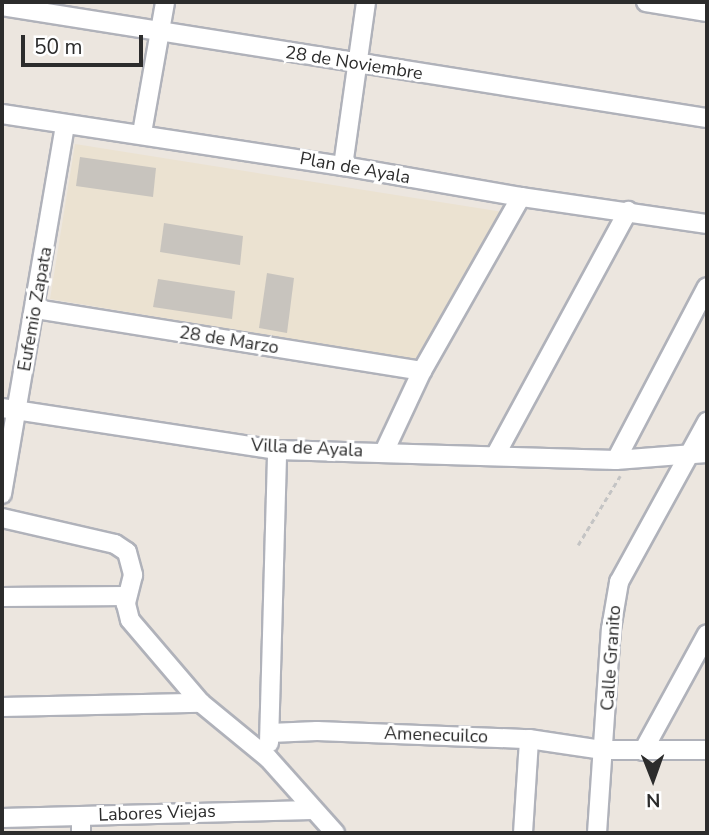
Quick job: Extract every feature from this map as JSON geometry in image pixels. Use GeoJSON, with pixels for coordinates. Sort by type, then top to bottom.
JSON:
{"type":"FeatureCollection","features":[{"type":"Feature","properties":{"kind":"street"},"geometry":{"type":"LineString","coordinates":[[142,134],[165,2]]}},
{"type":"Feature","properties":{"kind":"street"},"geometry":{"type":"LineString","coordinates":[[343,166],[366,2]]}},
{"type":"Feature","properties":{"kind":"street"},"geometry":{"type":"LineString","coordinates":[[646,2],[707,12]]}},
{"type":"Feature","properties":{"kind":"street","name":"28 de Noviembre"},"geometry":{"type":"LineString","coordinates":[[2,6],[160,30],[356,65],[707,118]]}},
{"type":"Feature","properties":{"kind":"street","name":"Plan de Ayala"},"geometry":{"type":"LineString","coordinates":[[2,114],[707,224]]}},
{"type":"Feature","properties":{"kind":"street","name":"Eufemio Zapata"},"geometry":{"type":"LineString","coordinates":[[2,495],[9,410],[36,309],[65,124]]}},
{"type":"Feature","properties":{"kind":"street"},"geometry":{"type":"LineString","coordinates":[[384,452],[422,371],[521,197]]}},
{"type":"Feature","properties":{"kind":"street"},"geometry":{"type":"LineString","coordinates":[[495,456],[628,211]]}},
{"type":"Feature","properties":{"kind":"street"},"geometry":{"type":"LineString","coordinates":[[623,460],[707,286]]}},
{"type":"Feature","properties":{"kind":"street","name":"28 de Marzo"},"geometry":{"type":"LineString","coordinates":[[36,309],[422,371]]}},
{"type":"Feature","properties":{"kind":"street","name":"Villa de Ayala"},"geometry":{"type":"LineString","coordinates":[[9,410],[277,450],[623,460],[698,454]]}},
{"type":"Feature","properties":{"kind":"street","name":"Calle Granito"},"geometry":{"type":"LineString","coordinates":[[597,833],[611,629],[619,582],[698,454],[707,422]]}},
{"type":"Feature","properties":{"kind":"street"},"geometry":{"type":"LineString","coordinates":[[268,758],[277,450]]}},
{"type":"Feature","properties":{"kind":"street"},"geometry":{"type":"LineString","coordinates":[[2,518],[115,544],[127,552],[134,575],[127,596],[130,620],[201,703],[268,758],[335,833]]}},
{"type":"Feature","properties":{"kind":"street"},"geometry":{"type":"LineString","coordinates":[[2,597],[127,596]]}},
{"type":"Feature","properties":{"kind":"street"},"geometry":{"type":"LineString","coordinates":[[643,751],[707,634]]}},
{"type":"Feature","properties":{"kind":"street"},"geometry":{"type":"LineString","coordinates":[[2,707],[201,703]]}},
{"type":"Feature","properties":{"kind":"street","name":"Amenecuilco"},"geometry":{"type":"LineString","coordinates":[[270,733],[317,731],[529,738],[603,750],[707,750]]}},
{"type":"Feature","properties":{"kind":"street"},"geometry":{"type":"LineString","coordinates":[[523,833],[529,738]]}},
{"type":"Feature","properties":{"kind":"street","name":"Labores Viejas"},"geometry":{"type":"LineString","coordinates":[[2,818],[81,824],[312,810]]}},
{"type":"Feature","properties":{"kind":"path"},"geometry":{"type":"LineString","coordinates":[[578,545],[623,460]]}},
{"type":"Feature","properties":{"kind":"shaded area"},"geometry":{"type":"Polygon","coordinates":[[[75,144],[503,212],[415,360],[50,299],[75,144]]]}},
{"type":"Feature","properties":{"kind":"building"},"geometry":{"type":"Polygon","coordinates":[[[80,157],[156,168],[153,197],[76,186],[80,157]]]}},
{"type":"Feature","properties":{"kind":"building"},"geometry":{"type":"Polygon","coordinates":[[[164,223],[243,236],[240,265],[160,252],[164,223]]]}},
{"type":"Feature","properties":{"kind":"building"},"geometry":{"type":"Polygon","coordinates":[[[267,273],[294,278],[287,333],[259,328],[267,273]]]}},
{"type":"Feature","properties":{"kind":"building"},"geometry":{"type":"Polygon","coordinates":[[[158,279],[235,291],[232,319],[153,307],[158,279]]]}}]}
